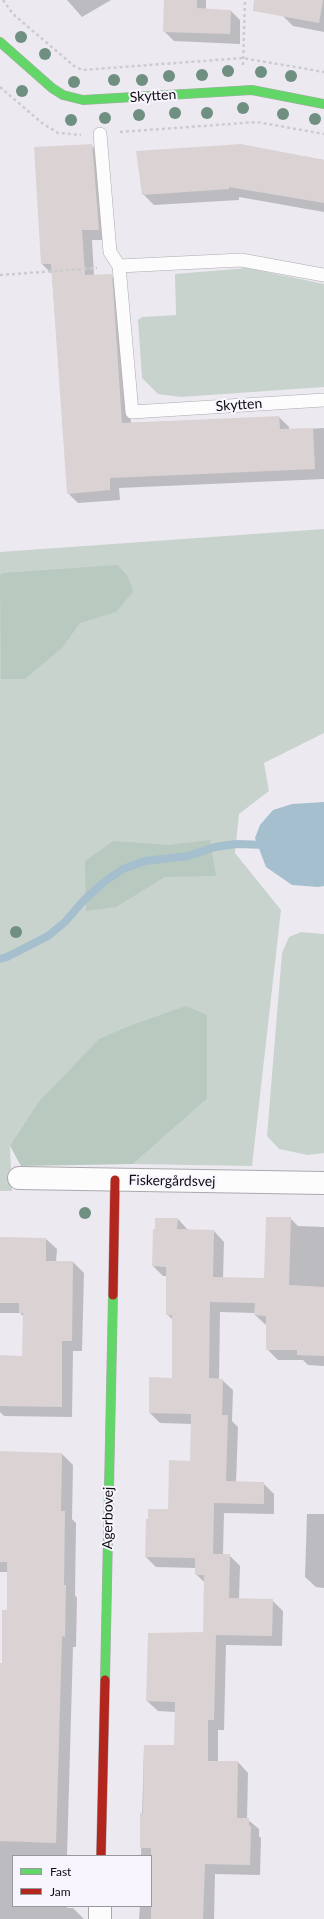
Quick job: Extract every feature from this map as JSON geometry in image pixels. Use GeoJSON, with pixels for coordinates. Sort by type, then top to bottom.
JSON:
{"type":"FeatureCollection","features":[{"type":"Feature","properties":{"kind":"street","name":"Skytten"},"geometry":{"type":"LineString","coordinates":[[0,42],[52,88],[63,95],[83,100],[252,90],[324,104]]}},
{"type":"Feature","properties":{"kind":"street","name":"Fiskergårdsvej"},"geometry":{"type":"LineString","coordinates":[[19,1178],[324,1183]]}},
{"type":"Feature","properties":{"kind":"street","name":"Agerbovej"},"geometry":{"type":"LineString","coordinates":[[101,1855],[115,1180]]}},
{"type":"Feature","properties":{"kind":"street"},"geometry":{"type":"LineString","coordinates":[[100,1907],[100,1919]]}},
{"type":"Feature","properties":{"kind":"lane","name":"Skytten"},"geometry":{"type":"LineString","coordinates":[[100,134],[110,252],[120,266],[132,412],[324,400]]}},
{"type":"Feature","properties":{"kind":"lane"},"geometry":{"type":"LineString","coordinates":[[120,266],[241,260],[324,275]]}},
{"type":"Feature","properties":{"kind":"path"},"geometry":{"type":"LineString","coordinates":[[3,0],[13,14],[74,66],[82,70],[243,58],[324,72]]}},
{"type":"Feature","properties":{"kind":"path"},"geometry":{"type":"LineString","coordinates":[[243,58],[245,0]]}},
{"type":"Feature","properties":{"kind":"path"},"geometry":{"type":"LineString","coordinates":[[0,87],[42,123],[58,133],[78,135],[100,134],[257,122],[324,134]]}},
{"type":"Feature","properties":{"kind":"path"},"geometry":{"type":"LineString","coordinates":[[0,275],[120,266]]}},
{"type":"Feature","properties":{"kind":"shaded area"},"geometry":{"type":"Polygon","coordinates":[[[247,268],[324,284],[324,387],[181,397],[158,394],[142,378],[138,320],[142,317],[176,315],[175,274],[247,268]]]}},
{"type":"Feature","properties":{"kind":"shaded area"},"geometry":{"type":"Polygon","coordinates":[[[324,529],[324,733],[264,763],[269,791],[239,814],[235,853],[281,910],[252,1166],[133,1164],[207,1099],[10,1146],[12,1191],[0,1191],[0,552],[324,529]]]}},
{"type":"Feature","properties":{"kind":"shaded area"},"geometry":{"type":"Polygon","coordinates":[[[301,932],[324,934],[324,1153],[308,1155],[279,1149],[267,1136],[282,953],[289,937],[301,932]]]}},
{"type":"Feature","properties":{"kind":"green space"},"geometry":{"type":"Polygon","coordinates":[[[117,565],[128,576],[133,592],[116,612],[80,623],[62,648],[25,679],[1,679],[0,575],[3,573],[117,565]]]}},
{"type":"Feature","properties":{"kind":"green space"},"geometry":{"type":"Polygon","coordinates":[[[210,840],[216,876],[165,877],[116,907],[86,911],[85,861],[113,841],[168,845],[210,840]]]}},
{"type":"Feature","properties":{"kind":"green space"},"geometry":{"type":"Polygon","coordinates":[[[186,1006],[207,1015],[207,1099],[133,1164],[21,1166],[10,1146],[38,1103],[99,1039],[132,1025],[186,1006]]]}},
{"type":"Feature","properties":{"kind":"water"},"geometry":{"type":"Polygon","coordinates":[[[324,802],[324,886],[292,885],[266,867],[255,838],[260,825],[273,810],[292,804],[324,802]]]}},
{"type":"Feature","properties":{"kind":"building"},"geometry":{"type":"Polygon","coordinates":[[[164,0],[197,0],[197,8],[231,10],[230,34],[163,32],[164,0]]]}},
{"type":"Feature","properties":{"kind":"building"},"geometry":{"type":"Polygon","coordinates":[[[254,0],[323,0],[319,23],[253,11],[254,0]]]}},
{"type":"Feature","properties":{"kind":"building"},"geometry":{"type":"Polygon","coordinates":[[[92,144],[99,230],[82,230],[85,275],[112,274],[122,423],[279,416],[280,429],[313,428],[315,469],[110,478],[110,490],[67,494],[51,264],[41,264],[34,147],[92,144]]]}},
{"type":"Feature","properties":{"kind":"building"},"geometry":{"type":"Polygon","coordinates":[[[241,144],[324,160],[324,203],[229,187],[229,189],[142,195],[136,151],[241,144]]]}},
{"type":"Feature","properties":{"kind":"building"},"geometry":{"type":"Polygon","coordinates":[[[266,1217],[291,1217],[289,1285],[324,1287],[324,1356],[297,1355],[297,1350],[266,1350],[266,1316],[254,1315],[255,1303],[210,1302],[209,1378],[223,1379],[222,1415],[228,1415],[226,1481],[264,1482],[264,1504],[214,1503],[213,1554],[230,1554],[229,1598],[273,1599],[272,1636],[216,1635],[214,1720],[208,1720],[208,1761],[238,1761],[237,1818],[249,1818],[249,1826],[251,1826],[250,1865],[205,1864],[203,1919],[151,1919],[151,1848],[140,1848],[140,1813],[143,1813],[144,1745],[174,1745],[175,1702],[146,1701],[148,1633],[203,1632],[204,1575],[195,1575],[195,1558],[145,1557],[146,1519],[148,1519],[148,1509],[168,1509],[169,1460],[190,1461],[191,1414],[149,1413],[149,1377],[172,1378],[172,1315],[166,1315],[166,1267],[152,1266],[153,1229],[155,1229],[155,1218],[178,1218],[177,1229],[214,1230],[213,1277],[264,1278],[266,1217]]]}},
{"type":"Feature","properties":{"kind":"building"},"geometry":{"type":"Polygon","coordinates":[[[0,1237],[46,1238],[46,1261],[73,1261],[72,1341],[62,1341],[62,1407],[0,1406],[0,1355],[22,1356],[23,1313],[19,1313],[19,1303],[0,1303],[0,1237]]]}},
{"type":"Feature","properties":{"kind":"building"},"geometry":{"type":"Polygon","coordinates":[[[0,1451],[62,1453],[61,1511],[65,1511],[64,1585],[66,1585],[65,1637],[62,1636],[56,1843],[0,1841],[0,1663],[2,1663],[2,1610],[7,1610],[7,1562],[0,1562],[0,1451]]]}},
{"type":"Feature","properties":{"kind":"waterway"},"geometry":{"type":"LineString","coordinates":[[0,959],[7,957],[48,936],[65,922],[84,900],[104,882],[123,869],[145,861],[188,856],[215,847],[236,844],[268,845]]}},
{"type":"Feature","properties":{"kind":"traffic: fast"},"geometry":{"type":"LineString","coordinates":[[0,42],[52,88],[63,95],[83,100],[252,90],[324,104]]}},
{"type":"Feature","properties":{"kind":"traffic: fast"},"geometry":{"type":"LineString","coordinates":[[105,1680],[113,1295]]}},
{"type":"Feature","properties":{"kind":"traffic: jam"},"geometry":{"type":"LineString","coordinates":[[113,1295],[115,1180]]}},
{"type":"Feature","properties":{"kind":"traffic: jam"},"geometry":{"type":"LineString","coordinates":[[101,1855],[105,1680]]}}]}
